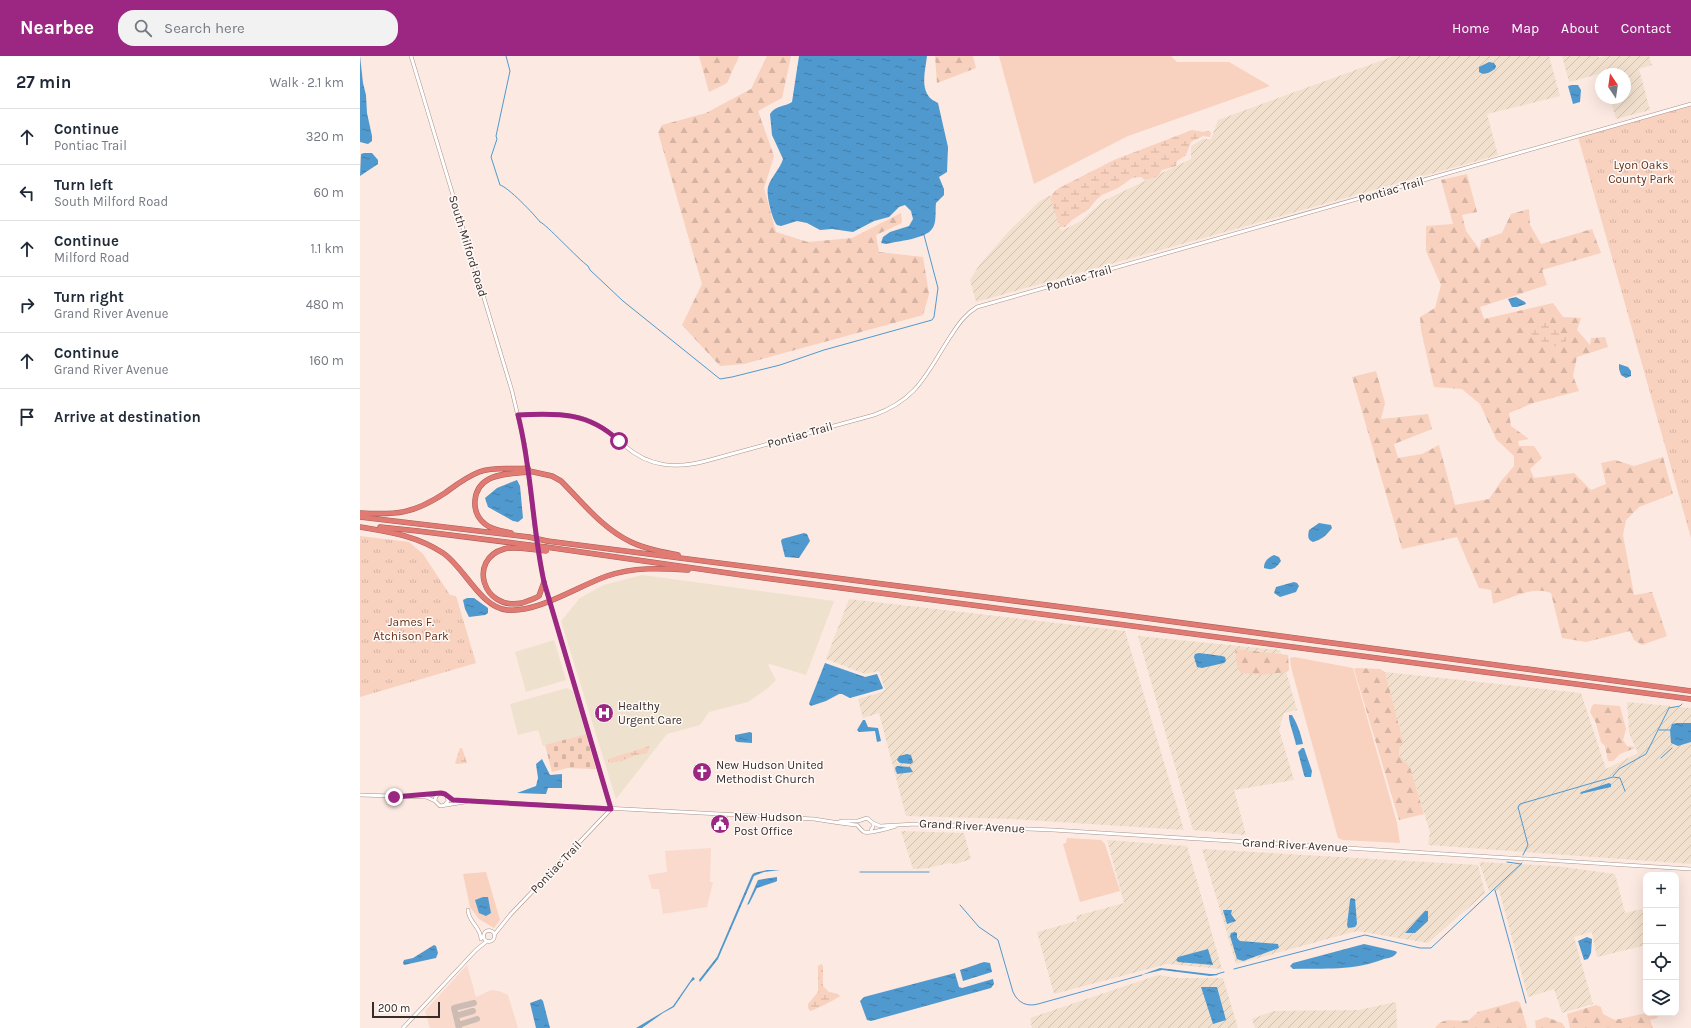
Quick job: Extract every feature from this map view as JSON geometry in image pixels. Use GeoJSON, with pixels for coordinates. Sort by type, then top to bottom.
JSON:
{"type":"FeatureCollection","features":[{"type":"Feature","properties":{"kind":"highway"},"geometry":{"type":"LineString","coordinates":[[360,513],[395,514],[409,511],[429,503],[464,480],[481,471],[496,469],[529,470],[552,476],[561,482],[606,526],[630,542],[660,551],[723,564]]}},
{"type":"Feature","properties":{"kind":"highway"},"geometry":{"type":"LineString","coordinates":[[529,470],[500,475],[488,479],[478,490],[475,502],[478,515],[485,524],[495,529],[529,537]]}},
{"type":"Feature","properties":{"kind":"highway"},"geometry":{"type":"LineString","coordinates":[[360,517],[529,537],[723,564],[1691,691]]}},
{"type":"Feature","properties":{"kind":"highway"},"geometry":{"type":"LineString","coordinates":[[360,526],[418,530],[529,547],[1691,699]]}},
{"type":"Feature","properties":{"kind":"highway"},"geometry":{"type":"LineString","coordinates":[[360,526],[402,534],[427,543],[455,563],[487,601],[494,606],[513,610],[549,601],[606,576],[636,569],[660,568],[723,572]]}},
{"type":"Feature","properties":{"kind":"highway"},"geometry":{"type":"LineString","coordinates":[[529,547],[508,548],[494,554],[488,561],[484,570],[485,585],[498,601],[513,604],[525,602],[539,596],[544,582]]}},
{"type":"Feature","properties":{"kind":"main road","name":"South Milford Road"},"geometry":{"type":"LineString","coordinates":[[411,56],[518,415],[529,470],[537,545],[544,582],[611,809]]}},
{"type":"Feature","properties":{"kind":"main road","name":"Pontiac Trail"},"geometry":{"type":"LineString","coordinates":[[518,415],[572,416],[588,420],[603,428],[635,454],[658,464],[678,466],[706,461],[874,415],[897,405],[906,399],[916,389],[961,320],[977,308],[1691,104]]}},
{"type":"Feature","properties":{"kind":"main road"},"geometry":{"type":"LineString","coordinates":[[435,801],[438,794]]}},
{"type":"Feature","properties":{"kind":"main road"},"geometry":{"type":"LineString","coordinates":[[403,798],[445,794],[453,800],[467,801],[809,819],[839,822],[862,820],[867,818],[873,823],[873,827],[871,830],[864,832],[856,825],[841,824],[839,822]]}},
{"type":"Feature","properties":{"kind":"main road"},"geometry":{"type":"LineString","coordinates":[[360,795],[426,798],[435,801],[438,805],[467,801]]}},
{"type":"Feature","properties":{"kind":"main road"},"geometry":{"type":"LineString","coordinates":[[445,805],[448,802],[448,797]]}},
{"type":"Feature","properties":{"kind":"main road","name":"Pontiac Trail"},"geometry":{"type":"LineString","coordinates":[[494,936],[501,925],[611,809]]}},
{"type":"Feature","properties":{"kind":"main road"},"geometry":{"type":"LineString","coordinates":[[860,828],[859,824],[862,820]]}},
{"type":"Feature","properties":{"kind":"main road","name":"Grand River Avenue"},"geometry":{"type":"LineString","coordinates":[[873,823],[880,826],[916,824],[1059,831],[1691,869]]}},
{"type":"Feature","properties":{"kind":"main road","name":"Grand River Avenue"},"geometry":{"type":"LineString","coordinates":[[871,830],[885,830],[900,824]]}},
{"type":"Feature","properties":{"kind":"main road"},"geometry":{"type":"LineString","coordinates":[[468,910],[470,918],[479,930],[481,939]]}},
{"type":"Feature","properties":{"kind":"main road","name":"Pontiac Trail"},"geometry":{"type":"LineString","coordinates":[[492,931],[501,925]]}},
{"type":"Feature","properties":{"kind":"main road"},"geometry":{"type":"LineString","coordinates":[[403,1028],[476,950],[487,941],[492,940],[494,936],[492,931],[486,931],[476,950]]}},
{"type":"Feature","properties":{"kind":"main road"},"geometry":{"type":"LineString","coordinates":[[483,936],[487,941]]}},
{"type":"Feature","properties":{"kind":"shaded area"},"geometry":{"type":"Polygon","coordinates":[[[1394,56],[1549,56],[1560,96],[1487,114],[1498,155],[976,302],[970,280],[980,264],[1010,230],[1040,201],[1050,195],[1061,231],[1081,221],[1103,201],[1191,159],[1191,146],[1203,139],[1211,139],[1218,120],[1394,56]]]}},
{"type":"Feature","properties":{"kind":"shaded area"},"geometry":{"type":"Polygon","coordinates":[[[1562,56],[1598,56],[1599,58],[1605,56],[1649,56],[1652,65],[1639,69],[1650,110],[1616,119],[1612,104],[1631,104],[1631,68],[1595,68],[1595,75],[1569,82],[1562,56]]]}},
{"type":"Feature","properties":{"kind":"shaded area"},"geometry":{"type":"Polygon","coordinates":[[[642,575],[834,601],[806,675],[770,664],[768,665],[776,680],[768,688],[748,702],[709,712],[700,725],[667,734],[616,799],[561,621],[580,598],[604,585],[642,575]]]}},
{"type":"Feature","properties":{"kind":"shaded area"},"geometry":{"type":"Polygon","coordinates":[[[849,599],[1125,631],[1184,830],[1013,819],[906,816],[879,713],[863,718],[858,699],[882,692],[885,689],[879,671],[865,674],[826,659],[849,599]]]}},
{"type":"Feature","properties":{"kind":"shaded area"},"geometry":{"type":"Polygon","coordinates":[[[1138,636],[1280,650],[1297,710],[1284,713],[1279,730],[1294,780],[1234,790],[1246,835],[1193,830],[1138,636]]]}},
{"type":"Feature","properties":{"kind":"shaded area"},"geometry":{"type":"Polygon","coordinates":[[[554,640],[566,680],[526,692],[515,652],[554,640]]]}},
{"type":"Feature","properties":{"kind":"shaded area"},"geometry":{"type":"Polygon","coordinates":[[[1385,672],[1581,693],[1606,769],[1638,753],[1629,733],[1627,702],[1691,708],[1691,864],[1428,845],[1430,832],[1410,767],[1399,755],[1399,747],[1403,741],[1385,672]]]}},
{"type":"Feature","properties":{"kind":"shaded area"},"geometry":{"type":"Polygon","coordinates":[[[567,688],[573,691],[586,734],[543,746],[538,730],[518,735],[510,704],[567,688]]]}},
{"type":"Feature","properties":{"kind":"shaded area"},"geometry":{"type":"Polygon","coordinates":[[[901,831],[964,833],[971,859],[956,864],[949,863],[928,868],[913,869],[901,831]]]}},
{"type":"Feature","properties":{"kind":"shaded area"},"geometry":{"type":"Polygon","coordinates":[[[1107,840],[1187,846],[1222,969],[1167,964],[1054,994],[1037,932],[1077,921],[1076,916],[1124,903],[1107,840]]]}},
{"type":"Feature","properties":{"kind":"shaded area"},"geometry":{"type":"Polygon","coordinates":[[[711,848],[710,882],[713,882],[707,907],[663,914],[659,889],[652,889],[648,875],[667,872],[665,851],[711,848]]]}},
{"type":"Feature","properties":{"kind":"shaded area"},"geometry":{"type":"Polygon","coordinates":[[[1202,849],[1478,865],[1485,893],[1428,943],[1357,931],[1236,964],[1202,849]]]}},
{"type":"Feature","properties":{"kind":"shaded area"},"geometry":{"type":"Polygon","coordinates":[[[1479,862],[1555,866],[1615,874],[1625,913],[1643,909],[1643,946],[1597,957],[1592,932],[1574,937],[1593,1004],[1562,1013],[1554,989],[1528,997],[1499,890],[1489,891],[1479,862]]]}},
{"type":"Feature","properties":{"kind":"shaded area"},"geometry":{"type":"Polygon","coordinates":[[[467,965],[476,997],[491,990],[499,991],[508,995],[518,1028],[430,1028],[425,1011],[467,965]]]}},
{"type":"Feature","properties":{"kind":"shaded area"},"geometry":{"type":"Polygon","coordinates":[[[1158,975],[1177,978],[1223,978],[1238,1028],[1032,1028],[1030,1018],[1158,975]]]}},
{"type":"Feature","properties":{"kind":"shaded area"},"geometry":{"type":"Polygon","coordinates":[[[1396,1002],[1397,1028],[1255,1028],[1252,1019],[1273,1011],[1359,1010],[1396,1002]]]}},
{"type":"Feature","properties":{"kind":"green space"},"geometry":{"type":"Polygon","coordinates":[[[699,56],[739,56],[727,83],[709,92],[699,56]]]}},
{"type":"Feature","properties":{"kind":"green space"},"geometry":{"type":"Polygon","coordinates":[[[767,56],[791,56],[782,98],[758,111],[774,156],[764,188],[776,232],[808,242],[852,238],[901,213],[902,223],[876,235],[879,252],[923,257],[929,294],[923,315],[744,364],[720,366],[682,325],[702,284],[658,132],[662,125],[706,113],[751,89],[767,56]]]}},
{"type":"Feature","properties":{"kind":"green space"},"geometry":{"type":"Polygon","coordinates":[[[935,56],[973,56],[976,68],[937,83],[935,56]]]}},
{"type":"Feature","properties":{"kind":"green space"},"geometry":{"type":"Polygon","coordinates":[[[999,56],[1171,56],[1177,62],[1229,62],[1270,86],[1128,136],[1034,184],[999,56]]]}},
{"type":"Feature","properties":{"kind":"green space","name":"Lyon Oaks County Park"},"geometry":{"type":"Polygon","coordinates":[[[1691,105],[1691,538],[1578,137],[1691,105]]]}},
{"type":"Feature","properties":{"kind":"green space"},"geometry":{"type":"Polygon","coordinates":[[[1192,130],[1203,132],[1209,131],[1211,133],[1210,137],[1203,136],[1191,142],[1186,155],[1177,161],[1176,166],[1162,170],[1158,176],[1150,179],[1145,180],[1141,177],[1132,178],[1118,188],[1102,195],[1089,209],[1072,220],[1065,227],[1060,227],[1050,198],[1059,188],[1114,160],[1192,130]]]}},
{"type":"Feature","properties":{"kind":"green space"},"geometry":{"type":"Polygon","coordinates":[[[1467,174],[1477,212],[1462,215],[1466,231],[1480,250],[1481,240],[1502,233],[1511,214],[1529,209],[1530,225],[1541,244],[1592,229],[1601,253],[1542,270],[1547,285],[1480,307],[1484,319],[1553,303],[1563,317],[1581,318],[1577,330],[1590,345],[1591,338],[1605,337],[1608,347],[1577,357],[1573,376],[1579,391],[1533,403],[1509,413],[1511,426],[1529,439],[1518,441],[1519,446],[1534,446],[1542,458],[1530,469],[1534,478],[1574,473],[1591,490],[1606,484],[1601,463],[1615,460],[1634,466],[1663,457],[1673,494],[1639,507],[1626,520],[1623,535],[1634,595],[1652,592],[1667,636],[1642,645],[1634,640],[1630,631],[1586,642],[1562,638],[1551,593],[1544,591],[1529,592],[1493,604],[1491,590],[1479,588],[1457,537],[1402,549],[1352,377],[1376,371],[1385,403],[1381,419],[1428,414],[1432,429],[1394,444],[1398,458],[1422,454],[1439,445],[1455,505],[1489,499],[1514,466],[1514,456],[1496,439],[1480,404],[1462,389],[1434,387],[1421,330],[1420,317],[1435,308],[1441,285],[1426,251],[1426,226],[1453,224],[1441,180],[1467,174]]]}},
{"type":"Feature","properties":{"kind":"green space"},"geometry":{"type":"Polygon","coordinates":[[[1544,321],[1550,322],[1556,330],[1566,337],[1566,343],[1563,346],[1552,346],[1539,340],[1530,333],[1532,329],[1544,321]]]}},
{"type":"Feature","properties":{"kind":"green space","name":"James F. Atchison Park"},"geometry":{"type":"Polygon","coordinates":[[[360,536],[409,542],[423,554],[450,595],[456,596],[476,663],[360,697],[360,536]]]}},
{"type":"Feature","properties":{"kind":"green space"},"geometry":{"type":"Polygon","coordinates":[[[1235,649],[1288,655],[1289,670],[1287,672],[1261,675],[1241,673],[1238,669],[1235,649]]]}},
{"type":"Feature","properties":{"kind":"green space"},"geometry":{"type":"Polygon","coordinates":[[[1294,657],[1353,668],[1397,823],[1400,843],[1343,840],[1338,838],[1291,667],[1290,658],[1294,657]]]}},
{"type":"Feature","properties":{"kind":"green space"},"geometry":{"type":"Polygon","coordinates":[[[1354,669],[1380,669],[1385,672],[1403,741],[1399,747],[1399,755],[1410,767],[1424,814],[1399,820],[1354,669]]]}},
{"type":"Feature","properties":{"kind":"green space"},"geometry":{"type":"Polygon","coordinates":[[[1594,704],[1620,706],[1626,729],[1623,740],[1627,746],[1635,748],[1620,754],[1613,761],[1608,761],[1605,746],[1601,742],[1596,723],[1590,712],[1594,704]]]}},
{"type":"Feature","properties":{"kind":"green space"},"geometry":{"type":"Polygon","coordinates":[[[586,734],[596,769],[567,768],[552,772],[545,745],[586,734]]]}},
{"type":"Feature","properties":{"kind":"green space"},"geometry":{"type":"Polygon","coordinates":[[[650,746],[647,753],[636,755],[621,761],[611,763],[608,762],[608,759],[650,746]]]}},
{"type":"Feature","properties":{"kind":"green space"},"geometry":{"type":"Polygon","coordinates":[[[460,748],[462,748],[467,763],[455,763],[460,748]]]}},
{"type":"Feature","properties":{"kind":"green space"},"geometry":{"type":"Polygon","coordinates":[[[1067,838],[1101,840],[1105,844],[1120,891],[1080,902],[1063,844],[1066,843],[1067,838]]]}},
{"type":"Feature","properties":{"kind":"green space"},"geometry":{"type":"Polygon","coordinates":[[[486,872],[500,920],[494,928],[479,919],[470,907],[463,874],[486,872]]]}},
{"type":"Feature","properties":{"kind":"green space"},"geometry":{"type":"Polygon","coordinates":[[[821,964],[823,966],[823,986],[829,992],[840,996],[817,1009],[810,1011],[808,1004],[818,992],[818,966],[821,964]]]}},
{"type":"Feature","properties":{"kind":"green space"},"geometry":{"type":"Polygon","coordinates":[[[1517,1001],[1520,1003],[1527,1028],[1435,1028],[1442,1022],[1450,1020],[1469,1020],[1478,1012],[1517,1001]]]}},
{"type":"Feature","properties":{"kind":"green space"},"geometry":{"type":"Polygon","coordinates":[[[1596,1005],[1601,1007],[1603,1014],[1615,1020],[1643,1014],[1643,1016],[1658,1016],[1657,1018],[1650,1020],[1653,1028],[1570,1028],[1567,1014],[1596,1005]]]}},
{"type":"Feature","properties":{"kind":"green space"},"geometry":{"type":"Polygon","coordinates":[[[1546,1017],[1562,1023],[1565,1028],[1536,1028],[1535,1021],[1546,1017]]]}},
{"type":"Feature","properties":{"kind":"water"},"geometry":{"type":"Polygon","coordinates":[[[360,56],[366,95],[367,113],[372,136],[372,141],[368,144],[360,142],[360,56]]]}},
{"type":"Feature","properties":{"kind":"water"},"geometry":{"type":"Polygon","coordinates":[[[799,56],[927,56],[924,76],[925,89],[928,95],[938,103],[948,147],[947,172],[939,177],[944,189],[944,195],[936,203],[935,224],[929,232],[911,239],[886,244],[881,243],[883,237],[890,232],[909,226],[913,219],[911,211],[905,205],[899,207],[889,217],[874,221],[853,232],[832,229],[820,230],[807,223],[797,221],[781,226],[777,225],[771,212],[768,187],[783,159],[772,135],[770,114],[775,109],[792,102],[799,56]]]}},
{"type":"Feature","properties":{"kind":"water"},"geometry":{"type":"Polygon","coordinates":[[[1489,62],[1494,63],[1496,66],[1495,69],[1485,74],[1479,72],[1479,67],[1489,62]]]}},
{"type":"Feature","properties":{"kind":"water"},"geometry":{"type":"Polygon","coordinates":[[[1578,85],[1581,90],[1580,102],[1573,104],[1568,86],[1578,85]]]}},
{"type":"Feature","properties":{"kind":"water"},"geometry":{"type":"Polygon","coordinates":[[[372,153],[378,160],[378,164],[360,176],[361,154],[372,153]]]}},
{"type":"Feature","properties":{"kind":"water"},"geometry":{"type":"Polygon","coordinates":[[[1516,297],[1526,304],[1512,307],[1508,299],[1516,297]]]}},
{"type":"Feature","properties":{"kind":"water"},"geometry":{"type":"Polygon","coordinates":[[[1619,364],[1628,367],[1631,371],[1631,376],[1626,378],[1621,375],[1619,364]]]}},
{"type":"Feature","properties":{"kind":"water"},"geometry":{"type":"Polygon","coordinates":[[[517,480],[520,486],[523,518],[518,522],[513,521],[488,507],[485,498],[497,488],[517,480]]]}},
{"type":"Feature","properties":{"kind":"water"},"geometry":{"type":"Polygon","coordinates":[[[1319,523],[1331,525],[1332,528],[1324,537],[1313,542],[1308,537],[1309,530],[1319,523]]]}},
{"type":"Feature","properties":{"kind":"water"},"geometry":{"type":"Polygon","coordinates":[[[804,533],[807,534],[810,541],[799,558],[785,557],[781,541],[782,539],[804,533]]]}},
{"type":"Feature","properties":{"kind":"water"},"geometry":{"type":"Polygon","coordinates":[[[1274,555],[1279,557],[1281,561],[1272,569],[1264,568],[1267,560],[1274,555]]]}},
{"type":"Feature","properties":{"kind":"water"},"geometry":{"type":"Polygon","coordinates":[[[1294,582],[1299,586],[1296,592],[1280,597],[1274,593],[1276,587],[1294,582]]]}},
{"type":"Feature","properties":{"kind":"water"},"geometry":{"type":"Polygon","coordinates":[[[467,598],[474,598],[488,608],[488,613],[485,615],[469,617],[463,600],[467,598]]]}},
{"type":"Feature","properties":{"kind":"water"},"geometry":{"type":"Polygon","coordinates":[[[1199,653],[1222,656],[1225,657],[1226,661],[1224,663],[1202,668],[1197,667],[1194,657],[1195,654],[1199,653]]]}},
{"type":"Feature","properties":{"kind":"water"},"geometry":{"type":"Polygon","coordinates":[[[825,663],[865,677],[877,674],[883,688],[850,698],[839,694],[826,701],[811,706],[809,704],[825,663]]]}},
{"type":"Feature","properties":{"kind":"water"},"geometry":{"type":"Polygon","coordinates":[[[1289,715],[1292,715],[1296,722],[1303,744],[1296,745],[1289,715]]]}},
{"type":"Feature","properties":{"kind":"water"},"geometry":{"type":"Polygon","coordinates":[[[863,720],[865,720],[868,727],[878,728],[881,741],[877,742],[875,731],[859,732],[857,730],[863,720]]]}},
{"type":"Feature","properties":{"kind":"water"},"geometry":{"type":"Polygon","coordinates":[[[1691,723],[1691,742],[1678,746],[1671,743],[1670,730],[1672,724],[1691,723]]]}},
{"type":"Feature","properties":{"kind":"water"},"geometry":{"type":"Polygon","coordinates":[[[750,732],[752,733],[752,743],[737,742],[735,740],[735,735],[750,732]]]}},
{"type":"Feature","properties":{"kind":"water"},"geometry":{"type":"Polygon","coordinates":[[[1304,748],[1312,771],[1311,777],[1305,777],[1304,775],[1298,752],[1304,748]]]}},
{"type":"Feature","properties":{"kind":"water"},"geometry":{"type":"Polygon","coordinates":[[[907,754],[911,755],[913,762],[911,764],[900,763],[897,760],[899,756],[907,754]]]}},
{"type":"Feature","properties":{"kind":"water"},"geometry":{"type":"Polygon","coordinates":[[[542,759],[550,775],[562,774],[562,788],[548,788],[546,794],[517,793],[536,786],[538,778],[536,764],[542,759]]]}},
{"type":"Feature","properties":{"kind":"water"},"geometry":{"type":"Polygon","coordinates":[[[897,766],[910,767],[913,772],[897,774],[895,768],[897,766]]]}},
{"type":"Feature","properties":{"kind":"water"},"geometry":{"type":"Polygon","coordinates":[[[1609,783],[1611,784],[1611,787],[1580,794],[1581,792],[1609,783]]]}},
{"type":"Feature","properties":{"kind":"water"},"geometry":{"type":"Polygon","coordinates":[[[767,870],[780,870],[764,872],[754,876],[718,959],[700,982],[699,980],[717,957],[752,875],[754,873],[767,870]]]}},
{"type":"Feature","properties":{"kind":"water"},"geometry":{"type":"Polygon","coordinates":[[[777,877],[777,881],[757,888],[749,904],[747,905],[758,880],[777,877]]]}},
{"type":"Feature","properties":{"kind":"water"},"geometry":{"type":"Polygon","coordinates":[[[488,897],[491,913],[486,916],[479,913],[475,900],[488,897]]]}},
{"type":"Feature","properties":{"kind":"water"},"geometry":{"type":"Polygon","coordinates":[[[1351,898],[1355,899],[1357,924],[1355,927],[1348,928],[1347,925],[1351,898]]]}},
{"type":"Feature","properties":{"kind":"water"},"geometry":{"type":"Polygon","coordinates":[[[1223,910],[1232,910],[1231,914],[1236,921],[1227,924],[1223,910]]]}},
{"type":"Feature","properties":{"kind":"water"},"geometry":{"type":"Polygon","coordinates":[[[1425,911],[1428,911],[1428,921],[1415,933],[1405,933],[1425,911]]]}},
{"type":"Feature","properties":{"kind":"water"},"geometry":{"type":"Polygon","coordinates":[[[1231,933],[1237,933],[1237,938],[1240,941],[1278,944],[1279,948],[1243,961],[1237,959],[1230,936],[1231,933]]]}},
{"type":"Feature","properties":{"kind":"water"},"geometry":{"type":"Polygon","coordinates":[[[1587,937],[1592,939],[1591,953],[1588,959],[1584,960],[1578,941],[1587,937]]]}},
{"type":"Feature","properties":{"kind":"water"},"geometry":{"type":"Polygon","coordinates":[[[1364,944],[1397,952],[1390,958],[1350,967],[1328,969],[1293,969],[1290,966],[1293,963],[1364,944]]]}},
{"type":"Feature","properties":{"kind":"water"},"geometry":{"type":"Polygon","coordinates":[[[434,945],[436,946],[438,953],[436,958],[404,965],[404,960],[413,958],[434,945]]]}},
{"type":"Feature","properties":{"kind":"water"},"geometry":{"type":"Polygon","coordinates":[[[1208,949],[1213,965],[1178,962],[1176,960],[1178,957],[1208,949]]]}},
{"type":"Feature","properties":{"kind":"water"},"geometry":{"type":"Polygon","coordinates":[[[984,962],[990,963],[992,972],[963,981],[960,970],[984,962]]]}},
{"type":"Feature","properties":{"kind":"water"},"geometry":{"type":"Polygon","coordinates":[[[1160,968],[1218,975],[1210,976],[1162,970],[1141,975],[1160,968]]]}},
{"type":"Feature","properties":{"kind":"water"},"geometry":{"type":"Polygon","coordinates":[[[955,973],[959,987],[962,988],[993,979],[994,984],[991,988],[871,1021],[867,1020],[860,1001],[864,997],[955,973]]]}},
{"type":"Feature","properties":{"kind":"water"},"geometry":{"type":"Polygon","coordinates":[[[693,977],[695,979],[691,982],[674,1007],[642,1028],[636,1028],[673,1006],[693,977]]]}},
{"type":"Feature","properties":{"kind":"water"},"geometry":{"type":"Polygon","coordinates":[[[1201,987],[1217,987],[1226,1020],[1213,1024],[1201,987]]]}},
{"type":"Feature","properties":{"kind":"water"},"geometry":{"type":"Polygon","coordinates":[[[541,999],[543,1001],[550,1028],[536,1028],[530,1003],[541,999]]]}},
{"type":"Feature","properties":{"kind":"waterway"},"geometry":{"type":"LineString","coordinates":[[506,56],[510,71],[496,136],[497,139],[491,157],[500,185],[509,190],[521,201],[540,222],[588,266],[590,270],[623,301],[720,379],[780,365],[824,350],[932,320],[934,317],[938,288],[924,235]]}},
{"type":"Feature","properties":{"kind":"waterway"},"geometry":{"type":"LineString","coordinates":[[1613,776],[1619,769],[1646,754],[1669,708],[1680,706],[1682,704]]}},
{"type":"Feature","properties":{"kind":"waterway"},"geometry":{"type":"LineString","coordinates":[[1659,730],[1670,730]]}},
{"type":"Feature","properties":{"kind":"waterway"},"geometry":{"type":"LineString","coordinates":[[1661,758],[1672,748]]}},
{"type":"Feature","properties":{"kind":"waterway"},"geometry":{"type":"LineString","coordinates":[[1523,855],[1528,845],[1518,807],[1520,804],[1613,777],[1620,778],[1625,791]]}},
{"type":"Feature","properties":{"kind":"waterway"},"geometry":{"type":"LineString","coordinates":[[1507,862],[1521,864]]}},
{"type":"Feature","properties":{"kind":"waterway"},"geometry":{"type":"LineString","coordinates":[[1234,969],[1365,935],[1420,948],[1431,948],[1522,863]]}},
{"type":"Feature","properties":{"kind":"waterway"},"geometry":{"type":"LineString","coordinates":[[860,872],[929,872]]}},
{"type":"Feature","properties":{"kind":"waterway"},"geometry":{"type":"LineString","coordinates":[[1495,890],[1526,1003]]}},
{"type":"Feature","properties":{"kind":"waterway"},"geometry":{"type":"LineString","coordinates":[[960,905],[979,927],[998,940],[1013,992],[1017,999],[1023,1003],[1034,1005],[1142,975]]}},
{"type":"Feature","properties":{"kind":"waterway"},"geometry":{"type":"LineString","coordinates":[[1217,974],[1224,972]]}},
{"type":"Feature","properties":{"kind":"taxiway"},"geometry":{"type":"LineString","coordinates":[[459,1028],[454,1008],[474,1003]]}},
{"type":"Feature","properties":{"kind":"taxiway"},"geometry":{"type":"LineString","coordinates":[[456,1016],[473,1011]]}},
{"type":"Feature","properties":{"kind":"taxiway"},"geometry":{"type":"LineString","coordinates":[[458,1025],[477,1019]]}},
{"type":"Feature","properties":{"kind":"place","name":"Healthy Urgent Care"},"geometry":{"type":"Point","coordinates":[604,713]}},
{"type":"Feature","properties":{"kind":"place","name":"New Hudson United Methodist Church"},"geometry":{"type":"Point","coordinates":[702,772]}},
{"type":"Feature","properties":{"kind":"place","name":"New Hudson Post Office"},"geometry":{"type":"Point","coordinates":[720,824]}},
{"type":"Feature","properties":{"kind":"route"},"geometry":{"type":"LineString","coordinates":[[394,797],[403,798],[409,796],[441,793],[453,800],[611,809],[544,582],[537,545],[525,446],[518,415],[579,417],[597,424],[619,441]]}}]}
